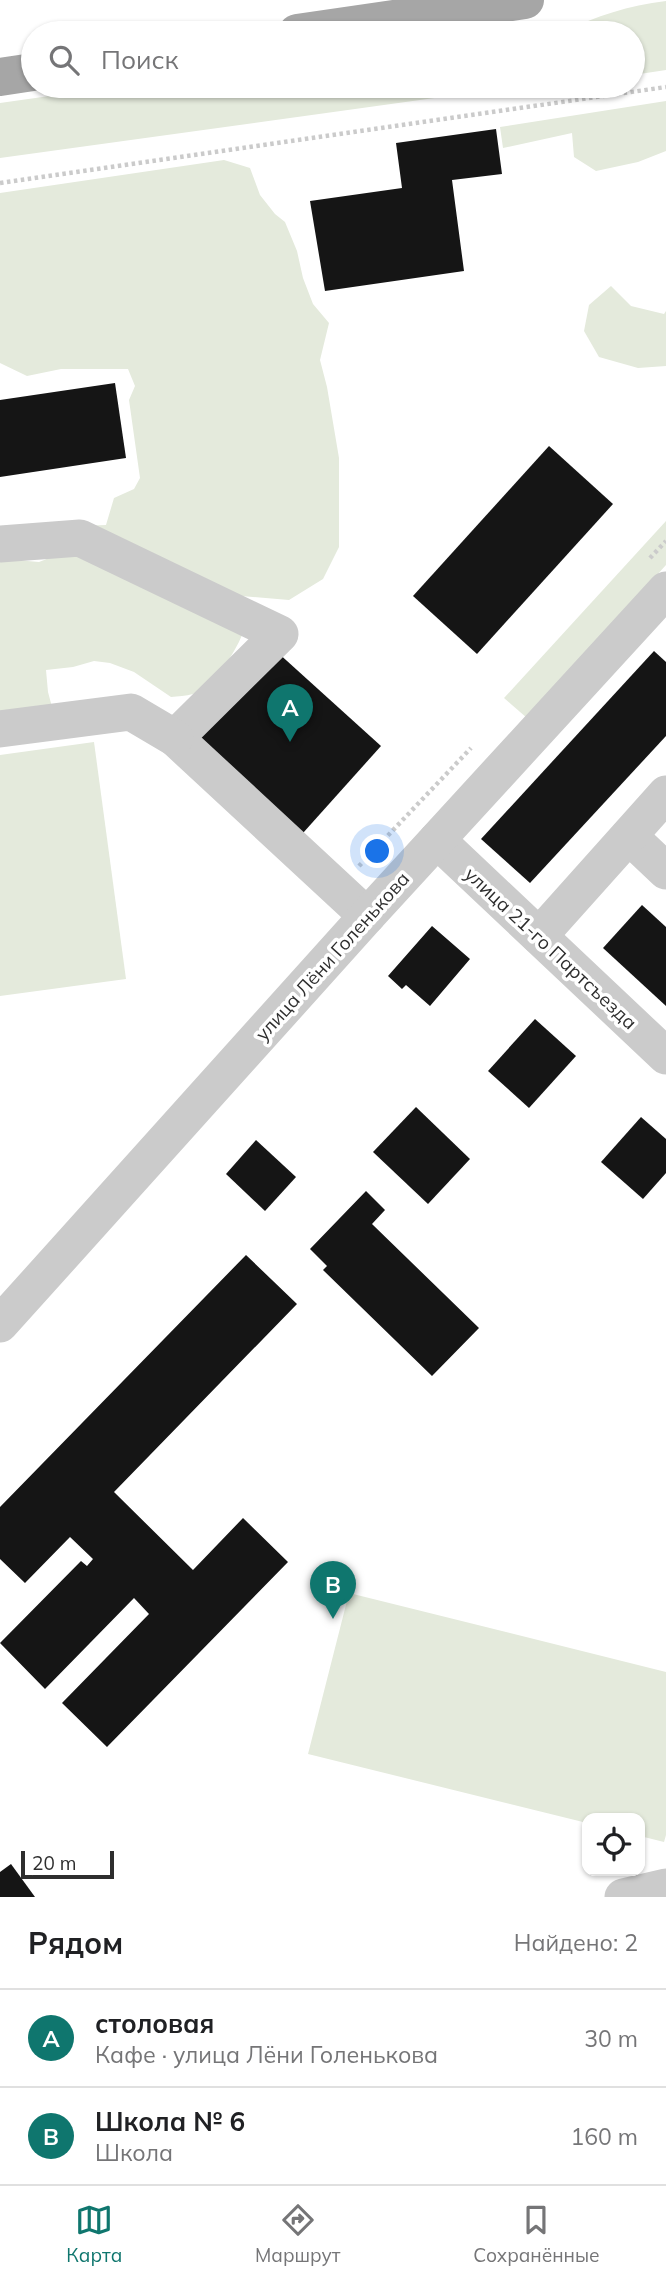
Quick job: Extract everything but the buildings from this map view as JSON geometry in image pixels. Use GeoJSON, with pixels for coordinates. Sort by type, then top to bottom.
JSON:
{"type":"FeatureCollection","features":[{"type":"Feature","properties":{"kind":"main road"},"geometry":{"type":"LineString","coordinates":[[380,21],[525,0]]}},
{"type":"Feature","properties":{"kind":"main road"},"geometry":{"type":"LineString","coordinates":[[0,77],[21,74]]}},
{"type":"Feature","properties":{"kind":"street"},"geometry":{"type":"LineString","coordinates":[[0,544],[80,538],[280,634],[175,738]]}},
{"type":"Feature","properties":{"kind":"street","name":"улица Лёни Голенькова"},"geometry":{"type":"LineString","coordinates":[[0,1324],[367,916],[666,590]]}},
{"type":"Feature","properties":{"kind":"street"},"geometry":{"type":"LineString","coordinates":[[0,729],[131,712],[175,738],[367,916]]}},
{"type":"Feature","properties":{"kind":"street"},"geometry":{"type":"LineString","coordinates":[[539,936],[666,794]]}},
{"type":"Feature","properties":{"kind":"street"},"geometry":{"type":"LineString","coordinates":[[629,836],[666,871]]}},
{"type":"Feature","properties":{"kind":"street","name":"улица 21-го Партсъезда"},"geometry":{"type":"LineString","coordinates":[[437,840],[666,1056]]}},
{"type":"Feature","properties":{"kind":"street"},"geometry":{"type":"LineString","coordinates":[[622,1897],[666,1887]]}},
{"type":"Feature","properties":{"kind":"path"},"geometry":{"type":"LineString","coordinates":[[645,90],[666,87]]}},
{"type":"Feature","properties":{"kind":"path"},"geometry":{"type":"LineString","coordinates":[[0,183],[590,98]]}},
{"type":"Feature","properties":{"kind":"shaded area"},"geometry":{"type":"Polygon","coordinates":[[[666,1],[666,70],[645,73],[645,21],[588,21],[666,1]]]}},
{"type":"Feature","properties":{"kind":"shaded area"},"geometry":{"type":"Polygon","coordinates":[[[35,98],[434,98],[0,158],[0,103],[35,98]]]}},
{"type":"Feature","properties":{"kind":"shaded area"},"geometry":{"type":"Polygon","coordinates":[[[666,101],[666,151],[638,162],[596,171],[574,157],[572,133],[503,148],[500,127],[666,101]]]}},
{"type":"Feature","properties":{"kind":"shaded area"},"geometry":{"type":"Polygon","coordinates":[[[224,160],[250,168],[260,195],[285,222],[313,304],[329,323],[320,360],[339,458],[339,547],[323,579],[289,600],[205,593],[242,635],[222,669],[200,690],[190,695],[171,697],[134,672],[110,663],[94,661],[46,670],[52,707],[0,718],[0,546],[16,560],[39,562],[57,555],[79,526],[106,525],[114,498],[134,489],[140,478],[129,400],[135,386],[128,369],[61,369],[27,376],[0,363],[0,193],[224,160]]]}},
{"type":"Feature","properties":{"kind":"shaded area"},"geometry":{"type":"Polygon","coordinates":[[[611,286],[631,306],[664,314],[666,311],[666,366],[638,368],[599,357],[584,331],[589,305],[611,286]]]}},
{"type":"Feature","properties":{"kind":"shaded area"},"geometry":{"type":"Polygon","coordinates":[[[666,521],[666,565],[527,718],[504,698],[666,521]]]}},
{"type":"Feature","properties":{"kind":"shaded area"},"geometry":{"type":"Polygon","coordinates":[[[94,742],[126,979],[0,996],[0,755],[94,742]]]}},
{"type":"Feature","properties":{"kind":"shaded area"},"geometry":{"type":"Polygon","coordinates":[[[349,1593],[666,1672],[664,1842],[645,1837],[645,1813],[582,1813],[582,1822],[308,1754],[349,1593]]]}},
{"type":"Feature","properties":{"kind":"place","name":"столовая"},"geometry":{"type":"Point","coordinates":[290,742]}},
{"type":"Feature","properties":{"kind":"place","name":"Школа № 6"},"geometry":{"type":"Point","coordinates":[333,1619]}}]}
